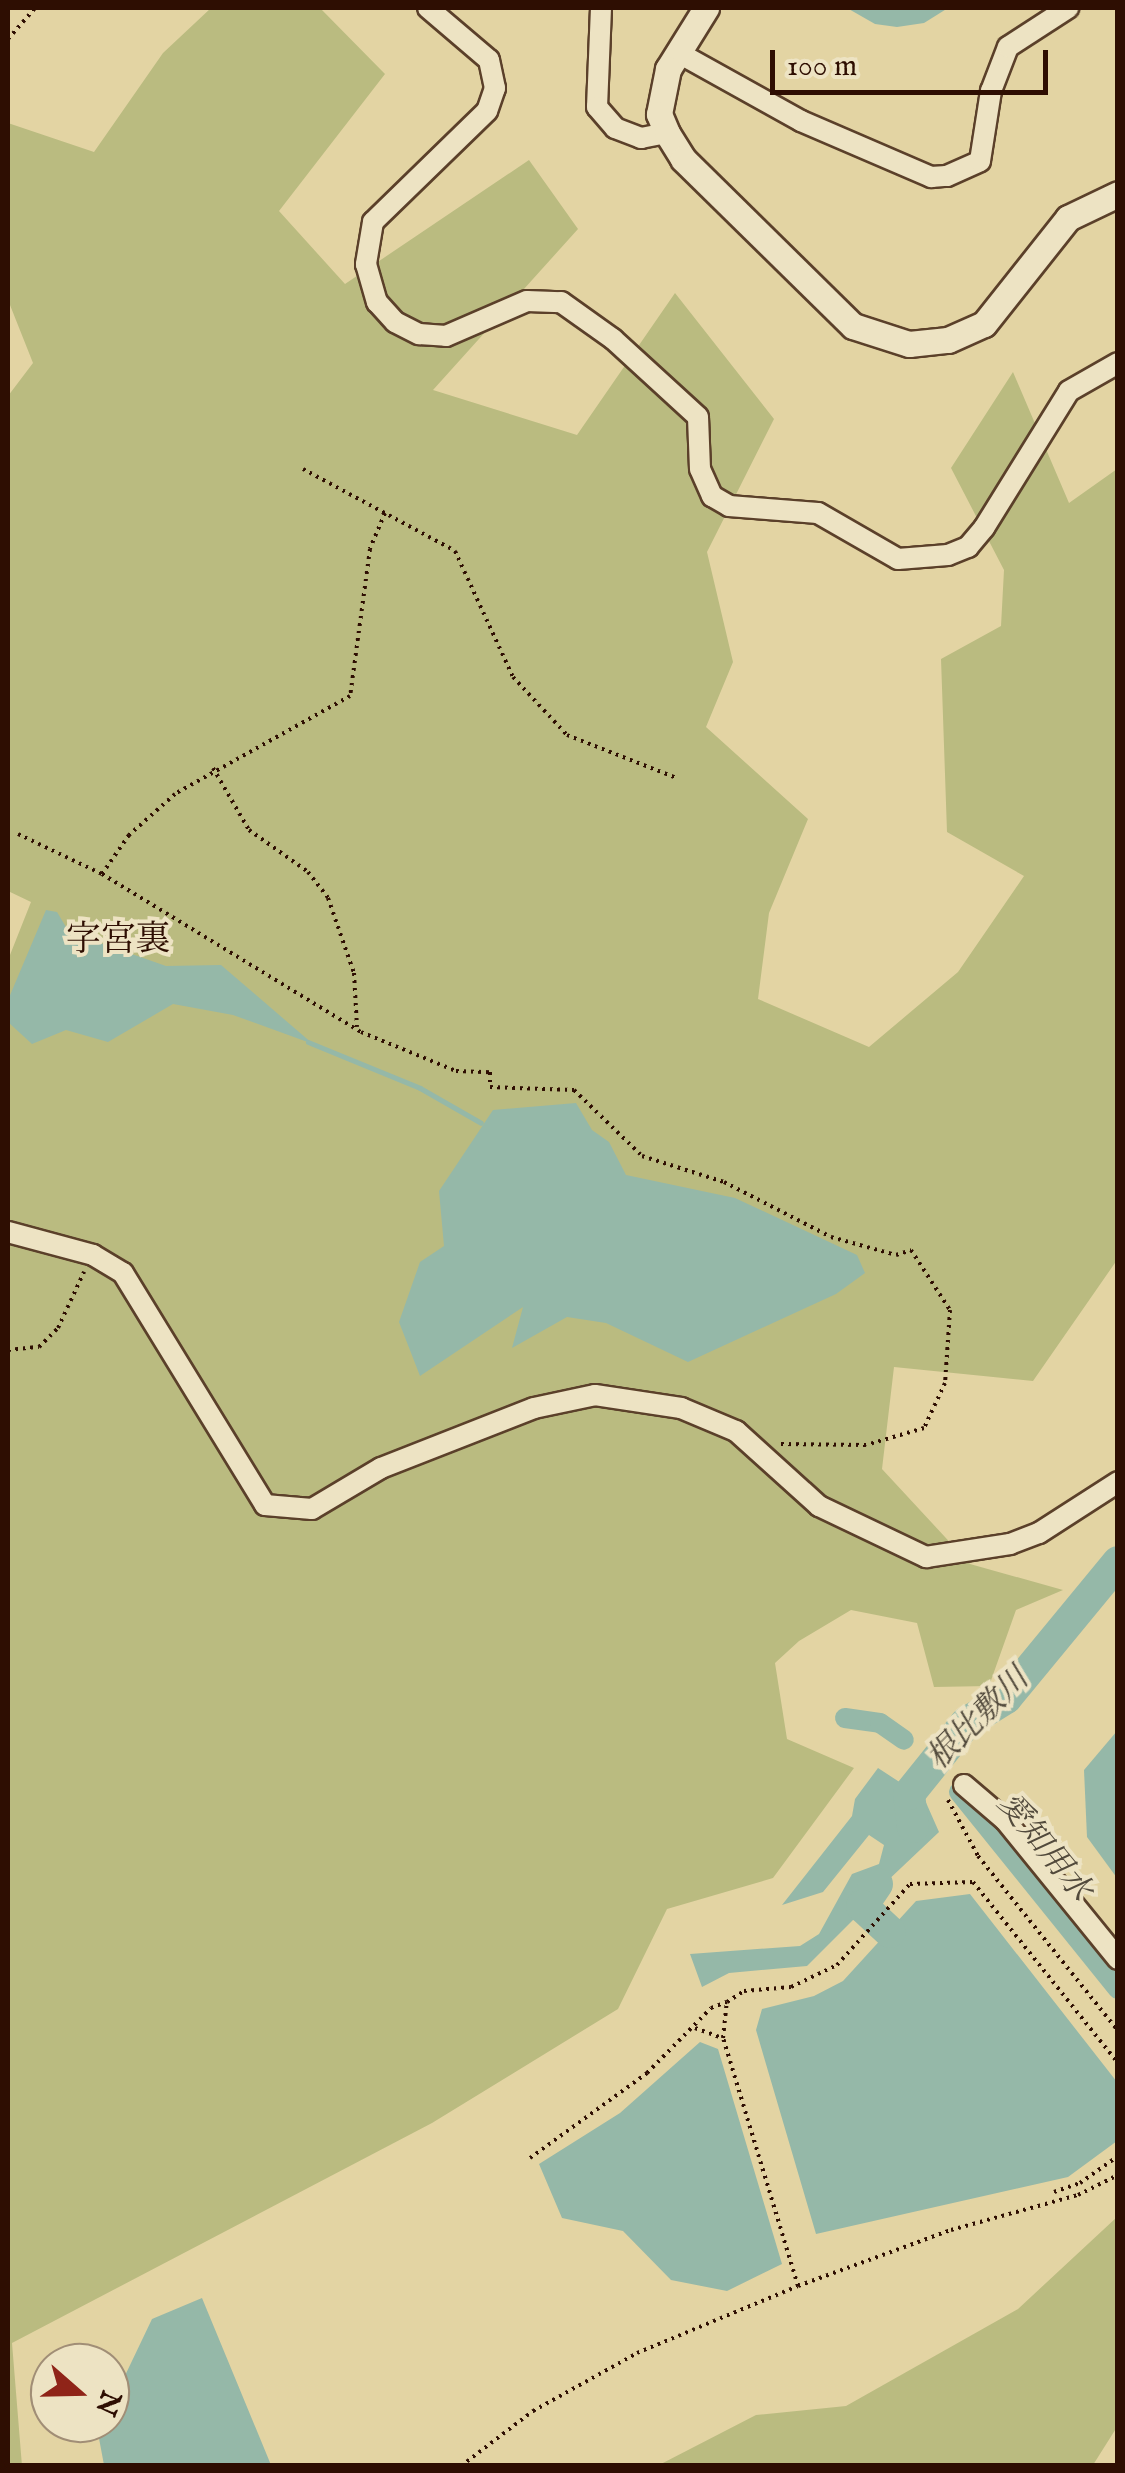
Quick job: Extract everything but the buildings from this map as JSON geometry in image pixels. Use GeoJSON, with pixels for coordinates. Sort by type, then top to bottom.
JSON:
{"type":"FeatureCollection","features":[{"type":"Feature","properties":{"kind":"street"},"geometry":{"type":"LineString","coordinates":[[428,8],[489,60],[495,88],[487,111],[374,222],[366,264],[377,302],[420,334],[446,336],[527,302],[561,302],[613,339],[698,416],[700,470],[712,496],[730,506],[818,512],[898,559],[948,556],[968,547],[984,528],[1069,391],[1118,363]]}},
{"type":"Feature","properties":{"kind":"street"},"geometry":{"type":"LineString","coordinates":[[602,8],[597,107],[616,128],[641,138],[667,133]]}},
{"type":"Feature","properties":{"kind":"street"},"geometry":{"type":"LineString","coordinates":[[706,8],[676,52],[660,94],[667,133],[684,160],[818,299],[852,326],[909,344],[948,340],[984,324],[1068,218],[1118,194]]}},
{"type":"Feature","properties":{"kind":"street"},"geometry":{"type":"LineString","coordinates":[[676,52],[801,121],[931,177],[948,176],[980,161],[994,80],[1008,47],[1068,8]]}},
{"type":"Feature","properties":{"kind":"street"},"geometry":{"type":"LineString","coordinates":[[8,1232],[105,1259],[123,1273],[264,1506],[312,1510],[382,1468],[534,1408],[595,1396],[681,1408],[755,1444],[819,1506],[926,1556],[1010,1544],[1040,1533],[1118,1482]]}},
{"type":"Feature","properties":{"kind":"street"},"geometry":{"type":"LineString","coordinates":[[964,1785],[1004,1820],[1118,1959]]}},
{"type":"Feature","properties":{"kind":"path"},"geometry":{"type":"LineString","coordinates":[[8,40],[35,8]]}},
{"type":"Feature","properties":{"kind":"path"},"geometry":{"type":"LineString","coordinates":[[303,469],[455,550],[513,677],[536,708],[567,735],[678,778]]}},
{"type":"Feature","properties":{"kind":"path"},"geometry":{"type":"LineString","coordinates":[[102,874],[129,836],[214,768],[350,696],[370,549],[385,513]]}},
{"type":"Feature","properties":{"kind":"path"},"geometry":{"type":"LineString","coordinates":[[214,768],[250,830],[308,872],[328,898],[354,974],[358,1030]]}},
{"type":"Feature","properties":{"kind":"path"},"geometry":{"type":"LineString","coordinates":[[18,834],[102,874],[358,1030],[456,1071],[490,1072],[490,1087],[574,1090],[642,1156],[724,1182],[831,1237],[896,1255],[911,1250],[950,1310],[945,1383],[924,1428],[866,1444],[755,1444]]}},
{"type":"Feature","properties":{"kind":"path"},"geometry":{"type":"LineString","coordinates":[[8,1350],[39,1347],[58,1328],[84,1272],[105,1259]]}},
{"type":"Feature","properties":{"kind":"path"},"geometry":{"type":"LineString","coordinates":[[948,1800],[978,1856],[1118,2031]]}},
{"type":"Feature","properties":{"kind":"path"},"geometry":{"type":"LineString","coordinates":[[530,2158],[647,2073],[711,2008],[744,1991],[791,1987],[816,1977],[876,1927],[910,1884],[973,1882],[1118,2064]]}},
{"type":"Feature","properties":{"kind":"path"},"geometry":{"type":"LineString","coordinates":[[727,2002],[723,2038],[798,2286]]}},
{"type":"Feature","properties":{"kind":"path"},"geometry":{"type":"LineString","coordinates":[[694,2028],[723,2038]]}},
{"type":"Feature","properties":{"kind":"path"},"geometry":{"type":"LineString","coordinates":[[1054,2192],[1080,2183],[1118,2156]]}},
{"type":"Feature","properties":{"kind":"path"},"geometry":{"type":"LineString","coordinates":[[461,2466],[533,2411],[637,2353],[798,2286],[952,2230],[1078,2195],[1118,2175]]}},
{"type":"Feature","properties":{"kind":"green space"},"geometry":{"type":"Polygon","coordinates":[[[211,8],[320,8],[385,74],[279,211],[345,284],[529,160],[578,229],[433,390],[577,435],[675,293],[774,419],[707,552],[733,662],[706,727],[808,819],[769,913],[758,999],[869,1047],[958,972],[1024,876],[947,832],[941,659],[1001,626],[1004,570],[951,468],[1013,372],[1069,503],[1117,469],[1117,1260],[1033,1381],[894,1367],[882,1469],[970,1564],[1063,1590],[1016,1610],[989,1686],[934,1687],[917,1623],[851,1610],[799,1641],[775,1663],[787,1739],[854,1768],[773,1878],[667,1909],[618,2009],[432,2123],[12,2343],[22,2466],[8,2465],[8,960],[31,902],[8,891],[8,396],[33,363],[8,300],[8,123],[94,152],[163,53],[211,8]]]}},
{"type":"Feature","properties":{"kind":"green space"},"geometry":{"type":"Polygon","coordinates":[[[1117,2217],[1117,2427],[1093,2465],[659,2465],[756,2415],[846,2406],[1018,2309],[1117,2217]]]}},
{"type":"Feature","properties":{"kind":"shaded area"},"geometry":{"type":"Polygon","coordinates":[[[847,8],[948,8],[924,23],[897,27],[875,24],[847,8]]]}},
{"type":"Feature","properties":{"kind":"shaded area"},"geometry":{"type":"Polygon","coordinates":[[[46,910],[57,912],[69,932],[166,966],[221,965],[313,1044],[233,1015],[173,1004],[108,1042],[66,1030],[32,1044],[8,1022],[8,1000],[46,910]]]}},
{"type":"Feature","properties":{"kind":"shaded area"},"geometry":{"type":"Polygon","coordinates":[[[576,1103],[592,1130],[609,1142],[626,1175],[735,1198],[857,1255],[865,1273],[836,1294],[688,1362],[606,1323],[567,1317],[512,1348],[523,1307],[420,1376],[399,1322],[420,1262],[444,1246],[439,1191],[493,1110],[576,1103]]]}},
{"type":"Feature","properties":{"kind":"shaded area"},"geometry":{"type":"Polygon","coordinates":[[[1117,1731],[1117,1878],[1087,1837],[1084,1770],[1117,1731]]]}},
{"type":"Feature","properties":{"kind":"shaded area"},"geometry":{"type":"Polygon","coordinates":[[[878,1768],[924,1798],[939,1832],[883,1885],[872,1903],[880,1913],[870,1922],[859,1914],[807,1966],[729,1973],[702,1987],[690,1954],[800,1946],[819,1934],[852,1874],[879,1864],[884,1845],[869,1835],[823,1892],[782,1905],[852,1816],[855,1799],[878,1768]]]}},
{"type":"Feature","properties":{"kind":"shaded area"},"geometry":{"type":"Polygon","coordinates":[[[970,1894],[1117,2082],[1117,2141],[1068,2177],[816,2234],[756,2030],[762,2009],[814,1996],[843,1981],[916,1901],[970,1894]]]}},
{"type":"Feature","properties":{"kind":"shaded area"},"geometry":{"type":"Polygon","coordinates":[[[700,2042],[718,2049],[782,2264],[727,2291],[671,2280],[623,2231],[562,2218],[539,2164],[620,2113],[700,2042]]]}},
{"type":"Feature","properties":{"kind":"shaded area"},"geometry":{"type":"Polygon","coordinates":[[[202,2298],[271,2465],[104,2465],[100,2443],[130,2443],[130,2365],[152,2319],[202,2298]]]}},
{"type":"Feature","properties":{"kind":"waterway"},"geometry":{"type":"LineString","coordinates":[[308,1042],[420,1088],[481,1123]]}},
{"type":"Feature","properties":{"kind":"waterway","name":"根比敷川"},"geometry":{"type":"LineString","coordinates":[[913,1827],[909,1794],[966,1723],[1006,1698],[1118,1562]]}},
{"type":"Feature","properties":{"kind":"waterway","name":"愛知用水"},"geometry":{"type":"LineString","coordinates":[[845,1718],[880,1723],[904,1740]]}},
{"type":"Feature","properties":{"kind":"waterway","name":"愛知用水"},"geometry":{"type":"LineString","coordinates":[[959,1792],[1118,1989]]}},
{"type":"Feature","properties":{"kind":"waterway","name":"根比敷川"},"geometry":{"type":"LineString","coordinates":[[877,1884],[862,1906],[890,1932]]}},
{"type":"Feature","properties":{"kind":"district","name":"字宮裏"},"geometry":{"type":"Point","coordinates":[118,941]}}]}
